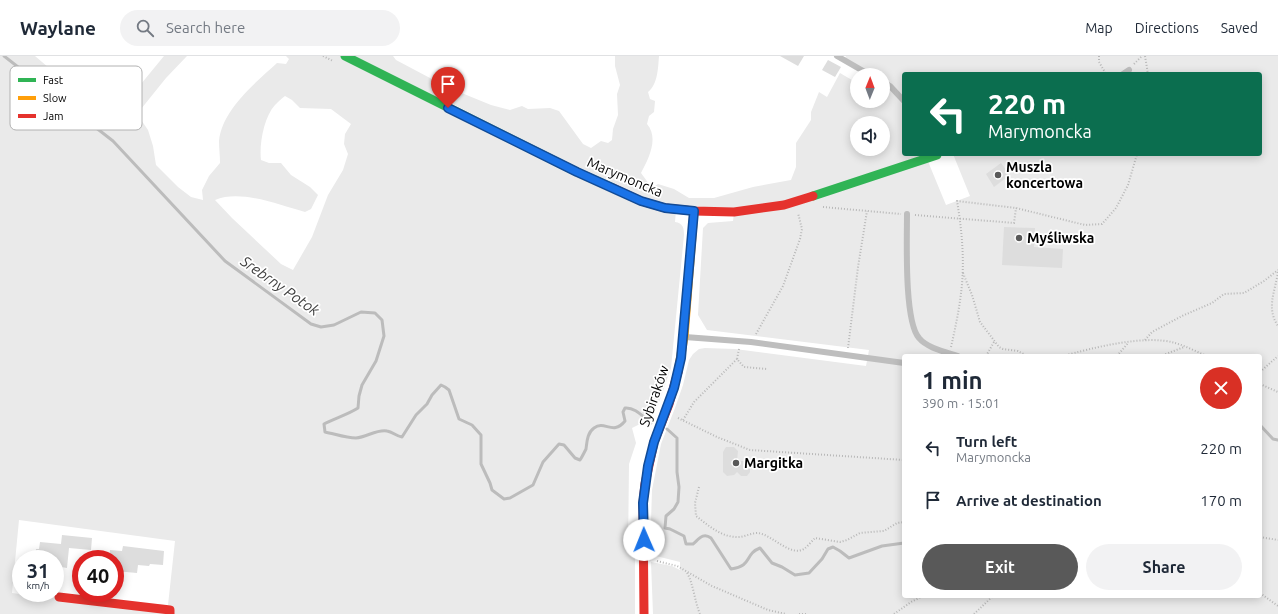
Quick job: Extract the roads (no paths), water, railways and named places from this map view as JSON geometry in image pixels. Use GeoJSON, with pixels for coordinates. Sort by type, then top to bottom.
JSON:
{"type":"FeatureCollection","features":[{"type":"Feature","properties":{"kind":"street","name":"Marymoncka"},"geometry":{"type":"LineString","coordinates":[[345,56],[484,126],[654,206],[694,211],[734,212],[761,209],[796,202],[932,156]]}},
{"type":"Feature","properties":{"kind":"street","name":"Sybiraków"},"geometry":{"type":"LineString","coordinates":[[644,614],[643,503],[645,484],[654,442],[680,367],[684,337],[694,211]]}},
{"type":"Feature","properties":{"kind":"street"},"geometry":{"type":"LineString","coordinates":[[64,598],[170,610],[170,614]]}},
{"type":"Feature","properties":{"kind":"lane"},"geometry":{"type":"LineString","coordinates":[[837,56],[858,68]]}},
{"type":"Feature","properties":{"kind":"lane"},"geometry":{"type":"LineString","coordinates":[[890,86],[902,99]]}},
{"type":"Feature","properties":{"kind":"lane"},"geometry":{"type":"LineString","coordinates":[[907,214],[908,280],[911,320],[919,338],[928,344],[950,354]]}},
{"type":"Feature","properties":{"kind":"lane"},"geometry":{"type":"LineString","coordinates":[[684,337],[751,342],[902,363]]}},
{"type":"Feature","properties":{"kind":"waterway","name":"Srebrny Potok"},"geometry":{"type":"LineString","coordinates":[[4,56],[17,66]]}},
{"type":"Feature","properties":{"kind":"waterway","name":"Srebrny Potok"},"geometry":{"type":"LineString","coordinates":[[99,130],[113,141],[225,261],[311,324],[321,327],[334,325],[361,312],[375,313],[382,320],[384,336],[376,361],[362,385],[358,408],[324,424],[325,432],[344,437],[356,438],[383,431],[402,437],[416,415],[427,404],[432,395],[441,385],[449,390],[459,419],[472,425],[481,435],[481,464],[492,490],[504,499],[510,498],[533,485],[543,462],[559,444],[564,445],[575,458],[580,460],[586,449],[590,432],[598,426],[613,428],[621,425],[625,421],[623,412],[625,408],[636,411],[651,423]]}},
{"type":"Feature","properties":{"kind":"waterway","name":"Srebrny Potok"},"geometry":{"type":"LineString","coordinates":[[1262,427],[1273,439],[1278,440]]}},
{"type":"Feature","properties":{"kind":"waterway","name":"Srebrny Potok"},"geometry":{"type":"LineString","coordinates":[[667,429],[677,438],[677,472],[679,487],[678,502],[674,509],[666,516],[665,528],[684,536],[686,544],[693,544],[699,538],[708,536],[711,538],[731,569],[746,563],[752,553],[760,548],[772,563],[795,575],[809,573],[822,559],[828,549],[833,547],[849,558],[882,546],[902,543]]}},
{"type":"Feature","properties":{"kind":"place","name":"Muszla koncertowa"},"geometry":{"type":"Point","coordinates":[998,175]}},
{"type":"Feature","properties":{"kind":"place","name":"Myśliwska"},"geometry":{"type":"Point","coordinates":[1019,238]}},
{"type":"Feature","properties":{"kind":"place","name":"Margitka"},"geometry":{"type":"Point","coordinates":[736,463]}}]}
